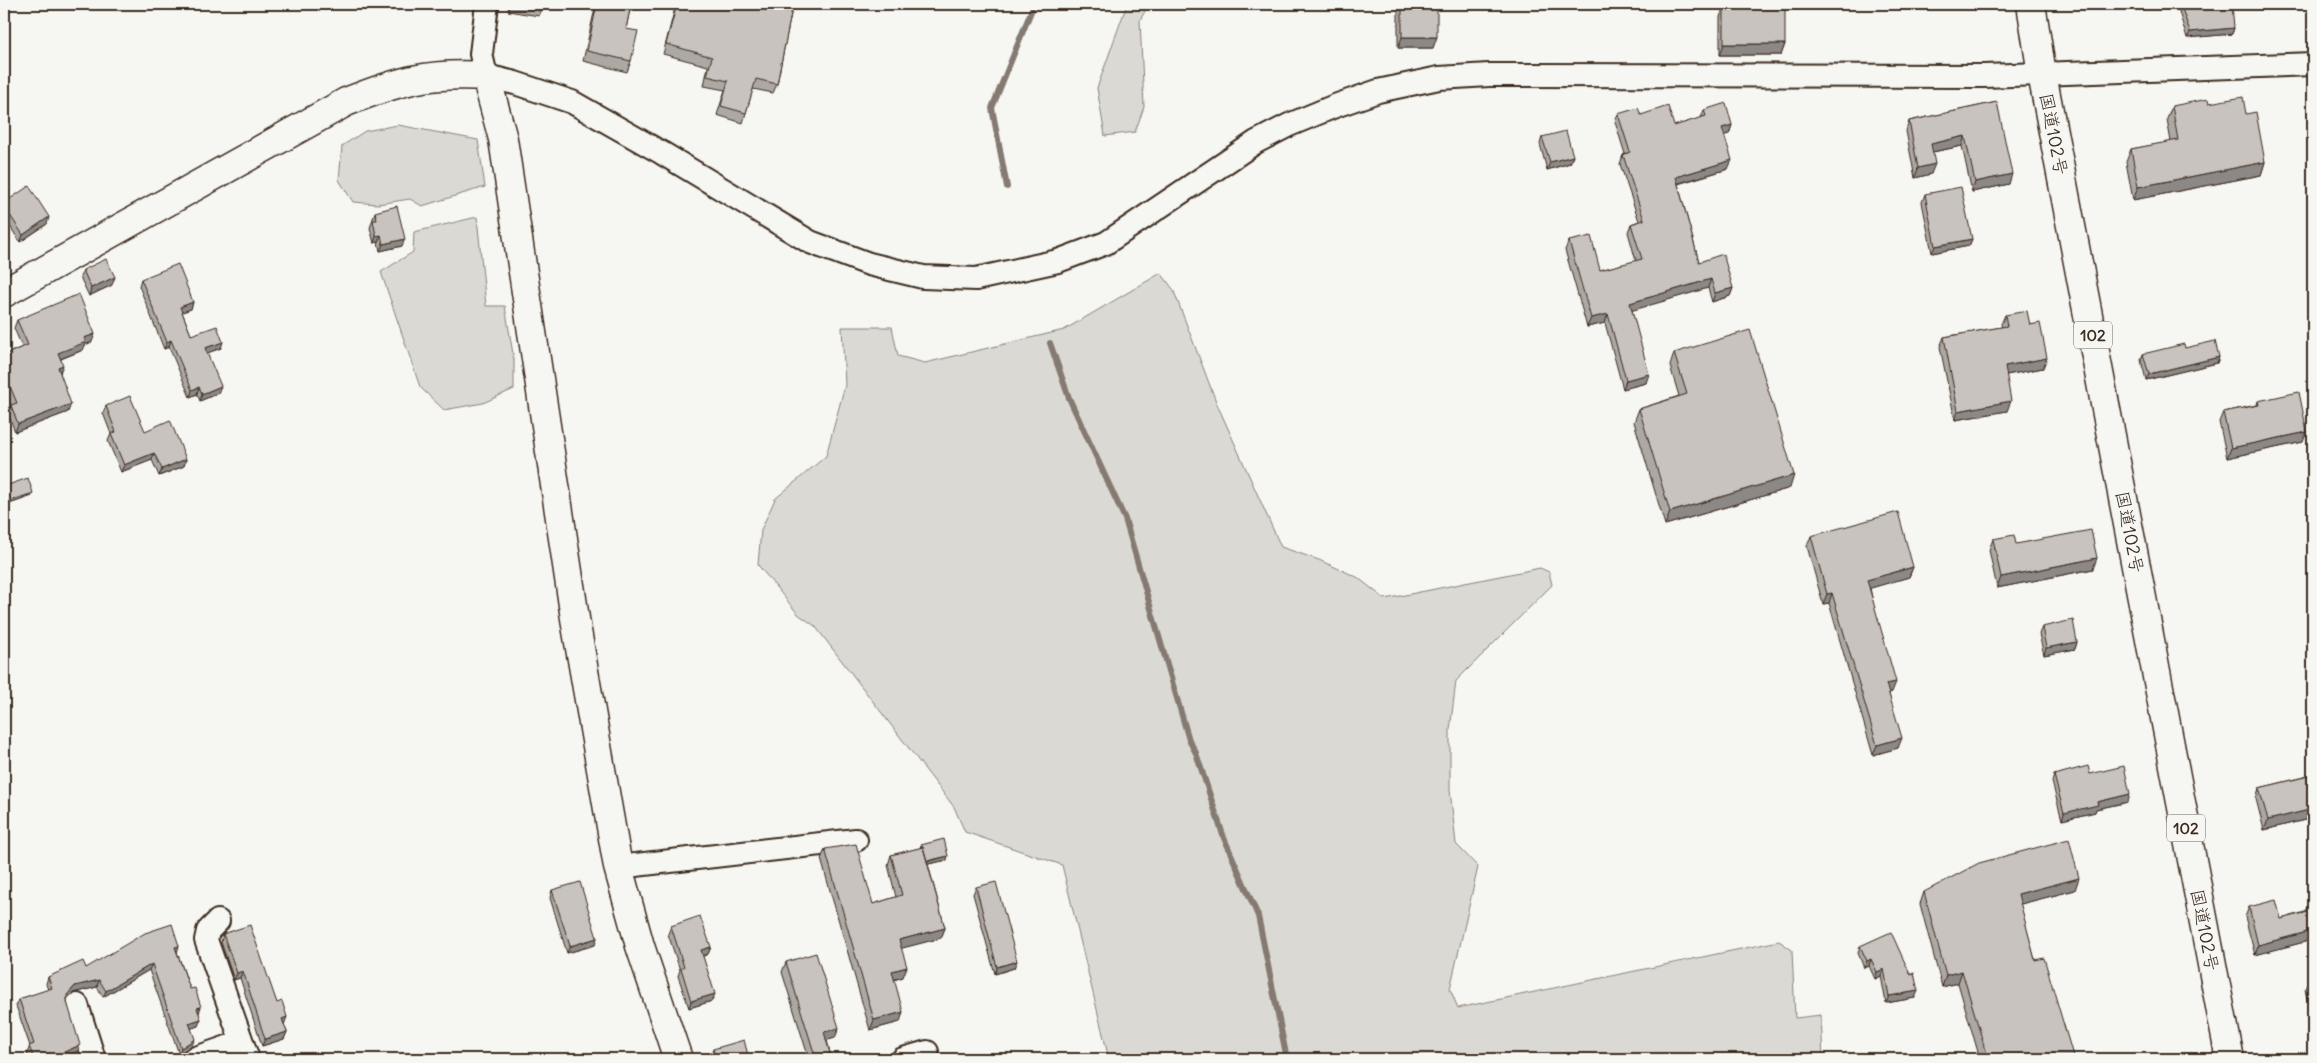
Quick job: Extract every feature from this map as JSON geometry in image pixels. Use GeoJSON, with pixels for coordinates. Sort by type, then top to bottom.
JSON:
{"type":"FeatureCollection","features":[{"type":"Feature","properties":{"kind":"main road","name":"国道102号"},"geometry":{"type":"LineString","coordinates":[[2031,4],[2042,74],[2230,1059]]}},
{"type":"Feature","properties":{"kind":"main road"},"geometry":{"type":"LineString","coordinates":[[4,293],[346,102],[392,84],[426,76],[458,74],[486,76],[503,139],[576,624],[618,867],[640,946],[678,1059]]}},
{"type":"Feature","properties":{"kind":"street"},"geometry":{"type":"LineString","coordinates":[[487,4],[481,54],[486,76],[572,102],[662,153],[810,242],[869,264],[923,278],[976,279],[1058,261],[1106,243],[1232,156],[1290,125],[1335,106],[1378,91],[1439,78],[1489,75],[1984,76],[2313,64]]}},
{"type":"Feature","properties":{"kind":"street"},"geometry":{"type":"LineString","coordinates":[[618,867],[856,840]]}},
{"type":"Feature","properties":{"kind":"street"},"geometry":{"type":"LineString","coordinates":[[193,1059],[245,1050],[206,940],[208,931],[218,921]]}},
{"type":"Feature","properties":{"kind":"street"},"geometry":{"type":"LineString","coordinates":[[77,1005],[94,1059]]}},
{"type":"Feature","properties":{"kind":"street"},"geometry":{"type":"LineString","coordinates":[[904,1059],[927,1052]]}},
{"type":"Feature","properties":{"kind":"shaded area"},"geometry":{"type":"Polygon","coordinates":[[[1127,4],[1149,4],[1140,20],[1144,107],[1135,132],[1105,136],[1097,88],[1127,4]]]}},
{"type":"Feature","properties":{"kind":"shaded area"},"geometry":{"type":"Polygon","coordinates":[[[398,125],[478,140],[485,187],[422,206],[410,199],[378,204],[353,202],[339,180],[342,146],[365,131],[398,125]]]}},
{"type":"Feature","properties":{"kind":"shaded area"},"geometry":{"type":"Polygon","coordinates":[[[477,217],[486,306],[505,306],[514,360],[514,389],[483,403],[444,410],[420,387],[381,272],[413,252],[414,232],[477,217]]]}},
{"type":"Feature","properties":{"kind":"shaded area"},"geometry":{"type":"Polygon","coordinates":[[[1161,273],[1173,289],[1217,404],[1281,547],[1319,560],[1357,577],[1385,599],[1540,568],[1549,572],[1552,585],[1456,681],[1450,730],[1450,790],[1456,844],[1478,867],[1450,989],[1458,1008],[1779,941],[1792,950],[1795,1018],[1821,1015],[1823,1059],[1109,1059],[1062,865],[965,832],[954,807],[815,626],[798,614],[758,565],[761,530],[775,499],[826,456],[845,385],[842,327],[892,327],[898,356],[925,363],[1064,330],[1161,273]]]}},
{"type":"Feature","properties":{"kind":"building"},"geometry":{"type":"Polygon","coordinates":[[[510,4],[542,4],[541,9],[510,4]]]}},
{"type":"Feature","properties":{"kind":"building"},"geometry":{"type":"Polygon","coordinates":[[[597,4],[631,4],[626,29],[638,31],[631,61],[587,51],[597,4]]]}},
{"type":"Feature","properties":{"kind":"building"},"geometry":{"type":"Polygon","coordinates":[[[677,4],[793,4],[777,84],[756,79],[746,113],[721,106],[728,81],[707,76],[712,57],[666,44],[677,4]]]}},
{"type":"Feature","properties":{"kind":"building"},"geometry":{"type":"Polygon","coordinates":[[[1402,4],[1437,4],[1437,37],[1402,37],[1402,4]]]}},
{"type":"Feature","properties":{"kind":"building"},"geometry":{"type":"Polygon","coordinates":[[[2188,4],[2232,4],[2234,28],[2190,32],[2181,6],[2188,4]]]}},
{"type":"Feature","properties":{"kind":"building"},"geometry":{"type":"Polygon","coordinates":[[[1724,6],[1785,6],[1785,44],[1724,44],[1724,6]]]}},
{"type":"Feature","properties":{"kind":"building"},"geometry":{"type":"Polygon","coordinates":[[[2243,97],[2246,114],[2256,112],[2265,162],[2138,187],[2131,149],[2178,140],[2172,106],[2208,99],[2209,103],[2243,97]]]}},
{"type":"Feature","properties":{"kind":"building"},"geometry":{"type":"Polygon","coordinates":[[[1997,102],[2012,174],[1975,182],[1965,136],[1931,144],[1935,164],[1918,168],[1909,121],[1997,102]]]}},
{"type":"Feature","properties":{"kind":"building"},"geometry":{"type":"Polygon","coordinates":[[[1726,103],[1732,125],[1722,128],[1732,160],[1676,177],[1699,262],[1723,254],[1733,288],[1715,293],[1711,279],[1630,303],[1649,374],[1626,380],[1608,314],[1591,318],[1569,241],[1591,236],[1600,270],[1642,259],[1631,224],[1644,220],[1623,155],[1630,152],[1618,114],[1638,108],[1641,115],[1668,106],[1674,126],[1706,116],[1704,110],[1726,103]]]}},
{"type":"Feature","properties":{"kind":"building"},"geometry":{"type":"Polygon","coordinates":[[[1566,131],[1573,156],[1550,162],[1542,137],[1566,131]]]}},
{"type":"Feature","properties":{"kind":"building"},"geometry":{"type":"Polygon","coordinates":[[[29,186],[49,217],[23,235],[4,206],[4,203],[29,186]]]}},
{"type":"Feature","properties":{"kind":"building"},"geometry":{"type":"Polygon","coordinates":[[[1961,187],[1972,239],[1935,246],[1925,194],[1961,187]]]}},
{"type":"Feature","properties":{"kind":"building"},"geometry":{"type":"Polygon","coordinates":[[[397,206],[405,239],[383,244],[381,235],[376,236],[373,220],[377,220],[375,212],[397,206]]]}},
{"type":"Feature","properties":{"kind":"building"},"geometry":{"type":"Polygon","coordinates":[[[106,259],[115,277],[91,288],[83,270],[106,259]]]}},
{"type":"Feature","properties":{"kind":"building"},"geometry":{"type":"Polygon","coordinates":[[[178,264],[193,302],[180,307],[191,335],[217,326],[223,342],[205,348],[221,386],[202,394],[199,387],[192,390],[171,340],[167,342],[141,279],[178,264]]]}},
{"type":"Feature","properties":{"kind":"building"},"geometry":{"type":"Polygon","coordinates":[[[79,294],[95,334],[84,338],[86,342],[58,353],[63,365],[58,367],[71,404],[18,424],[11,405],[17,403],[4,372],[4,355],[28,345],[17,320],[79,294]]]}},
{"type":"Feature","properties":{"kind":"building"},"geometry":{"type":"Polygon","coordinates":[[[2027,311],[2030,325],[2040,323],[2047,358],[2005,366],[2011,401],[1958,411],[1944,337],[2007,326],[2005,315],[2027,311]]]}},
{"type":"Feature","properties":{"kind":"building"},"geometry":{"type":"Polygon","coordinates":[[[1750,330],[1794,475],[1670,512],[1639,409],[1687,394],[1674,353],[1750,330]]]}},
{"type":"Feature","properties":{"kind":"building"},"geometry":{"type":"Polygon","coordinates":[[[2215,341],[2219,357],[2149,374],[2143,354],[2184,344],[2185,348],[2215,341]]]}},
{"type":"Feature","properties":{"kind":"building"},"geometry":{"type":"Polygon","coordinates":[[[2299,392],[2307,432],[2231,448],[2223,412],[2259,405],[2258,401],[2299,392]]]}},
{"type":"Feature","properties":{"kind":"building"},"geometry":{"type":"Polygon","coordinates":[[[130,396],[145,431],[170,420],[186,459],[162,469],[154,453],[124,465],[111,434],[116,432],[106,406],[130,396]]]}},
{"type":"Feature","properties":{"kind":"building"},"geometry":{"type":"Polygon","coordinates":[[[28,478],[33,493],[10,501],[5,486],[28,478]]]}},
{"type":"Feature","properties":{"kind":"building"},"geometry":{"type":"Polygon","coordinates":[[[1898,512],[1913,567],[1867,580],[1896,682],[1886,684],[1902,738],[1877,745],[1832,593],[1827,594],[1811,536],[1898,512]]]}},
{"type":"Feature","properties":{"kind":"building"},"geometry":{"type":"Polygon","coordinates":[[[2091,530],[2097,558],[2001,577],[1993,539],[2014,535],[2016,544],[2091,530]]]}},
{"type":"Feature","properties":{"kind":"building"},"geometry":{"type":"Polygon","coordinates":[[[2073,620],[2077,642],[2046,648],[2042,627],[2073,620]]]}},
{"type":"Feature","properties":{"kind":"building"},"geometry":{"type":"Polygon","coordinates":[[[2088,766],[2090,774],[2124,766],[2130,794],[2097,802],[2098,805],[2064,813],[2054,775],[2088,766]]]}},
{"type":"Feature","properties":{"kind":"building"},"geometry":{"type":"Polygon","coordinates":[[[2313,775],[2313,809],[2268,820],[2259,788],[2313,775]]]}},
{"type":"Feature","properties":{"kind":"building"},"geometry":{"type":"Polygon","coordinates":[[[944,839],[948,856],[927,861],[921,845],[944,839]]]}},
{"type":"Feature","properties":{"kind":"building"},"geometry":{"type":"Polygon","coordinates":[[[2069,839],[2079,878],[2018,894],[2035,960],[2044,958],[2074,1059],[1988,1059],[1962,971],[1946,975],[1924,892],[1979,863],[2069,839]]]}},
{"type":"Feature","properties":{"kind":"building"},"geometry":{"type":"Polygon","coordinates":[[[856,844],[873,904],[902,895],[891,855],[923,847],[945,928],[899,940],[907,967],[892,971],[903,1012],[874,1020],[825,849],[856,844]]]}},
{"type":"Feature","properties":{"kind":"building"},"geometry":{"type":"Polygon","coordinates":[[[580,882],[597,938],[570,946],[552,890],[580,882]]]}},
{"type":"Feature","properties":{"kind":"building"},"geometry":{"type":"Polygon","coordinates":[[[996,882],[1017,961],[997,967],[976,887],[996,882]]]}},
{"type":"Feature","properties":{"kind":"building"},"geometry":{"type":"Polygon","coordinates":[[[2276,900],[2281,919],[2308,912],[2307,908],[2313,906],[2313,940],[2311,931],[2258,945],[2249,907],[2276,900]]]}},
{"type":"Feature","properties":{"kind":"building"},"geometry":{"type":"Polygon","coordinates":[[[700,916],[711,947],[701,950],[715,994],[691,1001],[681,968],[684,967],[671,926],[700,916]]]}},
{"type":"Feature","properties":{"kind":"building"},"geometry":{"type":"Polygon","coordinates":[[[172,924],[179,946],[175,947],[190,989],[195,988],[201,1007],[197,1008],[201,1019],[189,1023],[195,1039],[181,1048],[152,964],[106,991],[99,980],[75,986],[67,995],[67,1002],[80,1045],[62,1053],[64,1059],[34,1059],[29,1046],[34,1044],[19,999],[52,988],[48,977],[83,961],[86,968],[145,933],[172,924]]]}},
{"type":"Feature","properties":{"kind":"building"},"geometry":{"type":"Polygon","coordinates":[[[250,925],[277,1003],[282,1001],[287,1017],[282,1019],[287,1032],[265,1039],[243,971],[237,973],[223,934],[250,925]]]}},
{"type":"Feature","properties":{"kind":"building"},"geometry":{"type":"Polygon","coordinates":[[[1891,932],[1910,974],[1914,973],[1918,991],[1889,996],[1884,969],[1877,972],[1871,959],[1867,961],[1860,946],[1891,932]]]}},
{"type":"Feature","properties":{"kind":"building"},"geometry":{"type":"Polygon","coordinates":[[[816,953],[839,1028],[824,1032],[831,1057],[824,1059],[816,1059],[786,962],[816,953]]]}},
{"type":"Feature","properties":{"kind":"building"},"geometry":{"type":"Polygon","coordinates":[[[2313,978],[2313,998],[2309,979],[2313,978]]]}},
{"type":"Feature","properties":{"kind":"building"},"geometry":{"type":"Polygon","coordinates":[[[744,1040],[749,1059],[716,1059],[713,1049],[744,1040]]]}},
{"type":"Feature","properties":{"kind":"waterway"},"geometry":{"type":"LineString","coordinates":[[1007,187],[992,108],[1034,4]]}},
{"type":"Feature","properties":{"kind":"waterway"},"geometry":{"type":"LineString","coordinates":[[1050,343],[1069,398],[1125,519],[1189,740],[1196,753],[1224,838],[1258,916],[1287,1059]]}}]}
